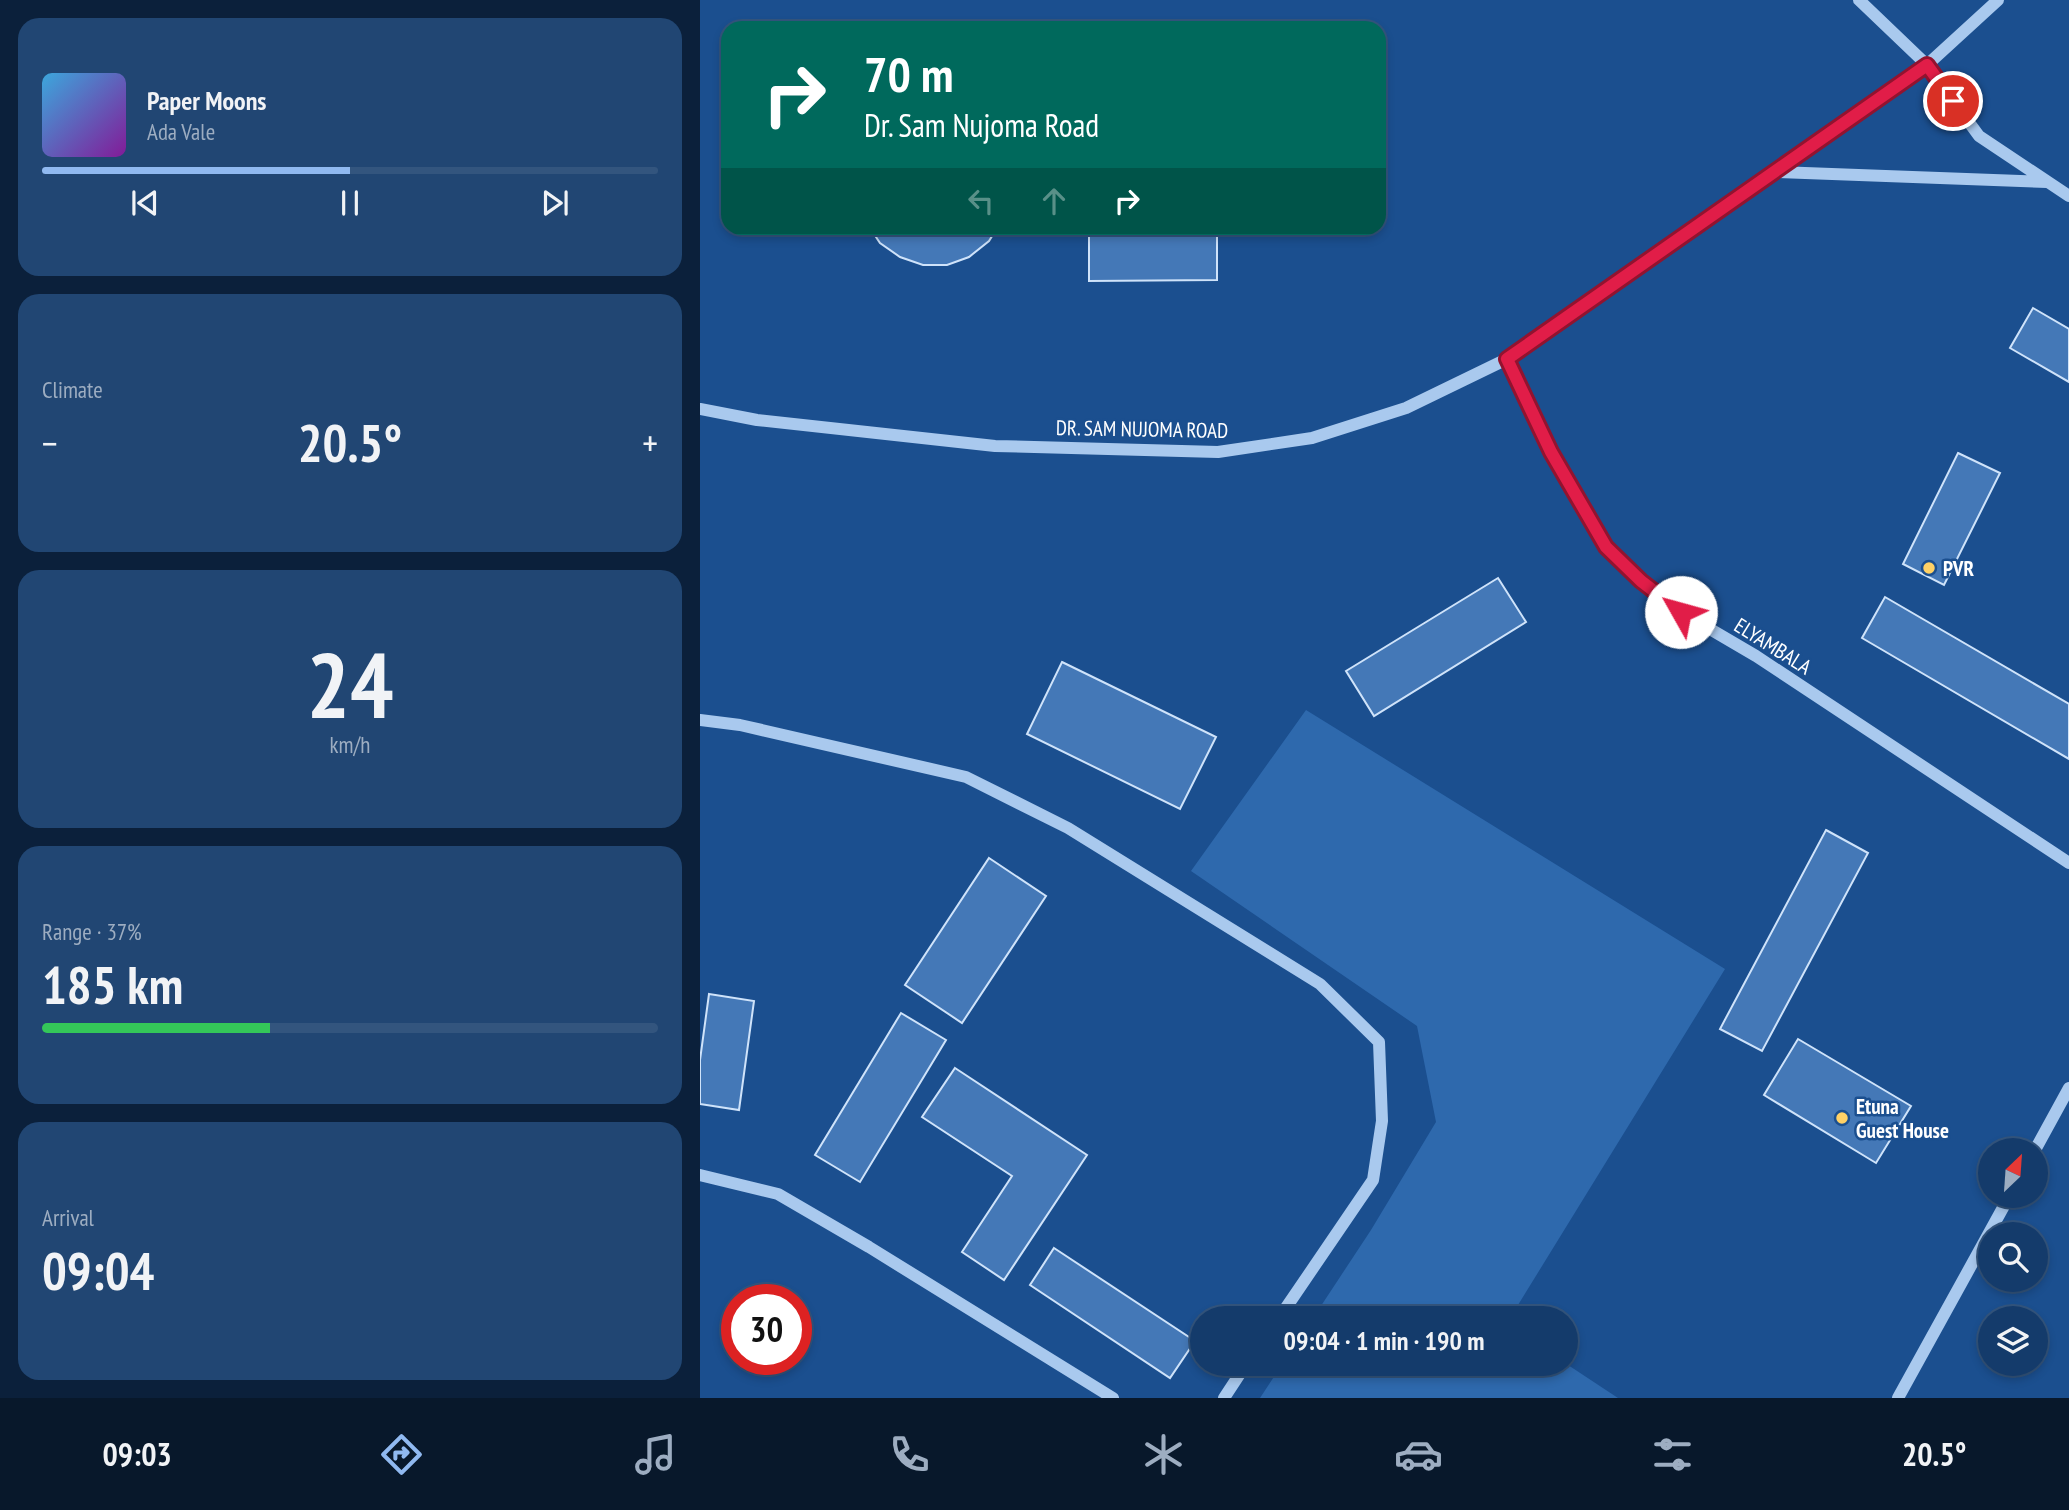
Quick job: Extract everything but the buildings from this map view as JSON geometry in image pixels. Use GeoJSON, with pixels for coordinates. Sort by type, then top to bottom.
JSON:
{"type":"FeatureCollection","features":[{"type":"Feature","properties":{"kind":"street"},"geometry":{"type":"LineString","coordinates":[[1859,0],[1927,65],[1979,136],[2069,196]]}},
{"type":"Feature","properties":{"kind":"street","name":"DR. SAM NUJOMA ROAD"},"geometry":{"type":"LineString","coordinates":[[700,409],[757,420],[995,446],[1218,453],[1312,438],[1406,408],[1507,359],[1927,65],[1998,0]]}},
{"type":"Feature","properties":{"kind":"street"},"geometry":{"type":"LineString","coordinates":[[1777,172],[2048,182]]}},
{"type":"Feature","properties":{"kind":"street","name":"ELYAMBALA"},"geometry":{"type":"LineString","coordinates":[[1507,359],[1551,452],[1606,547],[1641,581],[1681,612],[1756,656],[2069,863]]}},
{"type":"Feature","properties":{"kind":"street"},"geometry":{"type":"LineString","coordinates":[[700,720],[740,725],[966,777],[1068,828],[1320,984],[1379,1042],[1382,1121],[1373,1180],[1287,1306]]}},
{"type":"Feature","properties":{"kind":"street"},"geometry":{"type":"LineString","coordinates":[[2042,1138],[2069,1088]]}},
{"type":"Feature","properties":{"kind":"street"},"geometry":{"type":"LineString","coordinates":[[700,1175],[778,1194],[1113,1398]]}},
{"type":"Feature","properties":{"kind":"street"},"geometry":{"type":"LineString","coordinates":[[1898,1398],[2003,1208]]}},
{"type":"Feature","properties":{"kind":"street"},"geometry":{"type":"LineString","coordinates":[[1224,1398],[1239,1376]]}},
{"type":"Feature","properties":{"kind":"shaded area"},"geometry":{"type":"Polygon","coordinates":[[[1306,710],[1725,969],[1517,1306],[1321,1306],[1371,1230],[1436,1122],[1417,1026],[1191,871],[1306,710]]]}},
{"type":"Feature","properties":{"kind":"shaded area"},"geometry":{"type":"Polygon","coordinates":[[[1578,1372],[1618,1398],[1260,1398],[1274,1376],[1578,1376],[1578,1372]]]}},
{"type":"Feature","properties":{"kind":"place","name":"PVR"},"geometry":{"type":"Point","coordinates":[1929,568]}},
{"type":"Feature","properties":{"kind":"place","name":"Etuna Guest House"},"geometry":{"type":"Point","coordinates":[1842,1118]}},
{"type":"Feature","properties":{"kind":"route"},"geometry":{"type":"LineString","coordinates":[[1681,612],[1641,581],[1606,547],[1551,452],[1507,359],[1927,65],[1953,101]]}}]}
